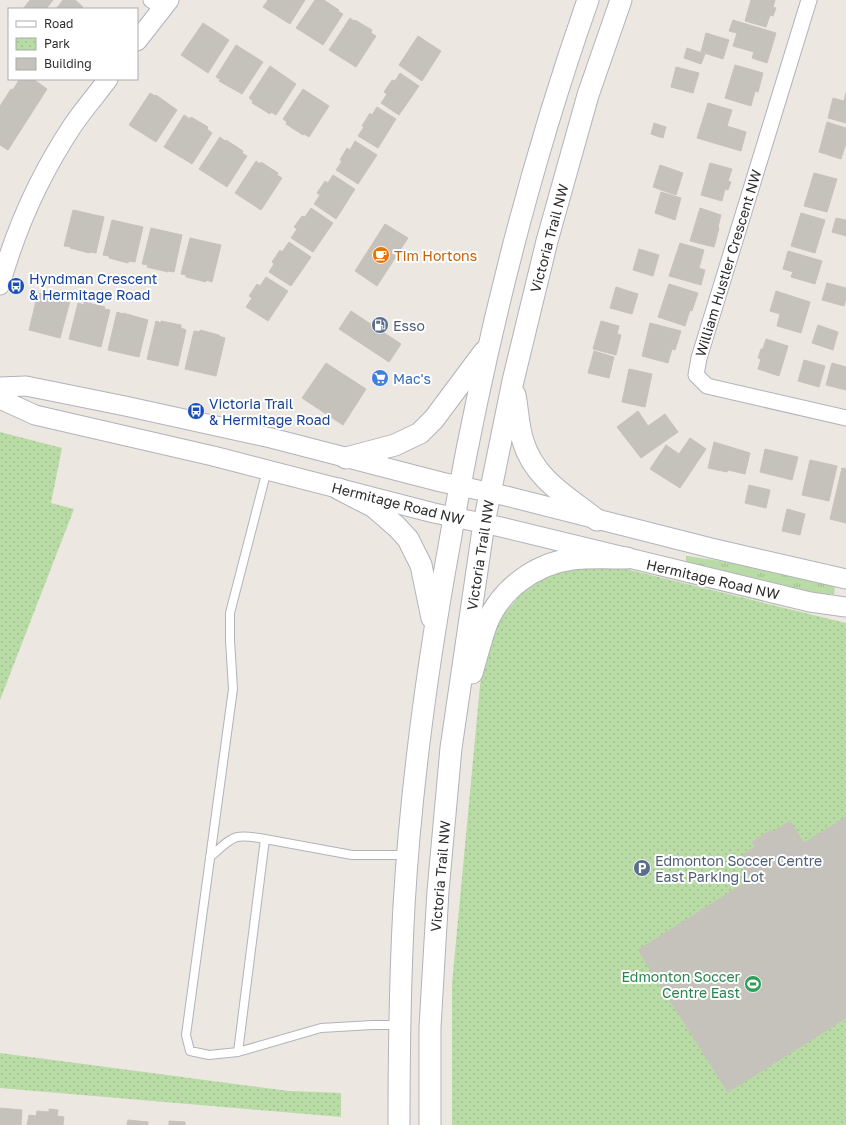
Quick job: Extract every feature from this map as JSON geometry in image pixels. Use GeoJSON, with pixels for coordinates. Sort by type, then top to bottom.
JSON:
{"type":"FeatureCollection","features":[{"type":"Feature","properties":{"kind":"main road"},"geometry":{"type":"LineString","coordinates":[[399,1125],[399,1025],[404,906],[418,753],[434,629],[459,486],[487,348],[515,236],[541,146],[558,88],[588,0]]}},
{"type":"Feature","properties":{"kind":"main road","name":"Victoria Trail NW"},"geometry":{"type":"LineString","coordinates":[[430,1125],[430,1028],[438,891],[451,748],[484,523],[513,381],[568,163],[588,95],[621,0]]}},
{"type":"Feature","properties":{"kind":"main road"},"geometry":{"type":"LineString","coordinates":[[346,458],[395,445],[420,433],[434,419],[487,348]]}},
{"type":"Feature","properties":{"kind":"main road"},"geometry":{"type":"LineString","coordinates":[[513,381],[519,426],[529,456],[547,481],[559,492],[572,500],[597,520]]}},
{"type":"Feature","properties":{"kind":"main road"},"geometry":{"type":"LineString","coordinates":[[339,489],[374,507],[408,539],[421,565],[434,629]]}},
{"type":"Feature","properties":{"kind":"main road"},"geometry":{"type":"LineString","coordinates":[[451,748],[488,622],[504,596],[527,576],[541,568],[556,563],[572,560],[627,558]]}},
{"type":"Feature","properties":{"kind":"main road"},"geometry":{"type":"LineString","coordinates":[[399,1025],[430,1028]]}},
{"type":"Feature","properties":{"kind":"street","name":"William Hustler Crescent NW"},"geometry":{"type":"LineString","coordinates":[[809,0],[699,358],[696,375],[707,386],[846,418]]}},
{"type":"Feature","properties":{"kind":"street"},"geometry":{"type":"LineString","coordinates":[[138,40],[161,3]]}},
{"type":"Feature","properties":{"kind":"street"},"geometry":{"type":"LineString","coordinates":[[0,285],[14,241],[26,212],[50,164],[74,124],[107,80]]}},
{"type":"Feature","properties":{"kind":"street"},"geometry":{"type":"LineString","coordinates":[[0,387],[26,386],[118,404],[271,438],[597,520],[846,579]]}},
{"type":"Feature","properties":{"kind":"street","name":"Hermitage Road NW"},"geometry":{"type":"LineString","coordinates":[[0,400],[35,415],[213,456],[339,489],[810,602],[846,607]]}},
{"type":"Feature","properties":{"kind":"lane"},"geometry":{"type":"LineString","coordinates":[[267,470],[230,612],[233,689],[186,1035],[190,1051],[209,1055],[238,1052],[321,1028],[399,1025]]}},
{"type":"Feature","properties":{"kind":"lane"},"geometry":{"type":"LineString","coordinates":[[210,857],[229,840],[236,836],[248,836],[352,855],[408,855]]}},
{"type":"Feature","properties":{"kind":"lane"},"geometry":{"type":"LineString","coordinates":[[238,1052],[265,839]]}},
{"type":"Feature","properties":{"kind":"green space"},"geometry":{"type":"Polygon","coordinates":[[[0,432],[62,448],[51,503],[74,509],[0,700],[0,432]]]}},
{"type":"Feature","properties":{"kind":"green space"},"geometry":{"type":"Polygon","coordinates":[[[686,556],[735,563],[835,586],[834,594],[820,594],[686,562],[686,556]]]}},
{"type":"Feature","properties":{"kind":"green space"},"geometry":{"type":"Polygon","coordinates":[[[595,567],[626,569],[846,623],[846,1125],[452,1125],[452,984],[480,686],[485,651],[503,615],[522,593],[551,574],[574,568],[595,567]]]}},
{"type":"Feature","properties":{"kind":"green space"},"geometry":{"type":"Polygon","coordinates":[[[0,1053],[289,1091],[341,1093],[341,1117],[0,1088],[0,1053]]]}},
{"type":"Feature","properties":{"kind":"building"},"geometry":{"type":"Polygon","coordinates":[[[30,0],[53,0],[47,8],[24,8],[30,0]]]}},
{"type":"Feature","properties":{"kind":"building"},"geometry":{"type":"Polygon","coordinates":[[[63,0],[75,0],[83,7],[82,8],[57,8],[63,0]]]}},
{"type":"Feature","properties":{"kind":"building"},"geometry":{"type":"Polygon","coordinates":[[[268,0],[305,0],[290,24],[263,7],[268,0]]]}},
{"type":"Feature","properties":{"kind":"building"},"geometry":{"type":"Polygon","coordinates":[[[315,0],[324,0],[343,14],[323,45],[296,28],[315,0]]]}},
{"type":"Feature","properties":{"kind":"building"},"geometry":{"type":"Polygon","coordinates":[[[751,0],[775,0],[773,7],[776,8],[773,16],[770,15],[766,27],[745,21],[751,0]]]}},
{"type":"Feature","properties":{"kind":"building"},"geometry":{"type":"Polygon","coordinates":[[[350,18],[372,30],[371,33],[376,36],[356,67],[329,50],[350,18]]]}},
{"type":"Feature","properties":{"kind":"building"},"geometry":{"type":"Polygon","coordinates":[[[733,20],[776,33],[767,63],[752,58],[754,52],[733,46],[737,33],[729,31],[733,20]]]}},
{"type":"Feature","properties":{"kind":"building"},"geometry":{"type":"Polygon","coordinates":[[[203,23],[229,40],[208,73],[181,55],[203,23]]]}},
{"type":"Feature","properties":{"kind":"building"},"geometry":{"type":"Polygon","coordinates":[[[706,33],[729,40],[723,59],[701,52],[706,33]]]}},
{"type":"Feature","properties":{"kind":"building"},"geometry":{"type":"Polygon","coordinates":[[[418,36],[441,51],[422,81],[399,65],[418,36]]]}},
{"type":"Feature","properties":{"kind":"building"},"geometry":{"type":"Polygon","coordinates":[[[236,45],[263,62],[242,94],[219,81],[221,80],[216,77],[236,45]]]}},
{"type":"Feature","properties":{"kind":"building"},"geometry":{"type":"Polygon","coordinates":[[[687,48],[705,54],[701,64],[684,58],[687,48]]]}},
{"type":"Feature","properties":{"kind":"building"},"geometry":{"type":"Polygon","coordinates":[[[735,65],[763,73],[758,92],[755,91],[751,106],[725,98],[735,65]]]}},
{"type":"Feature","properties":{"kind":"building"},"geometry":{"type":"Polygon","coordinates":[[[270,66],[296,84],[276,115],[271,112],[270,114],[252,103],[253,101],[249,98],[270,66]]]}},
{"type":"Feature","properties":{"kind":"building"},"geometry":{"type":"Polygon","coordinates":[[[676,67],[699,73],[693,93],[671,87],[676,67]]]}},
{"type":"Feature","properties":{"kind":"building"},"geometry":{"type":"Polygon","coordinates":[[[400,73],[419,86],[399,115],[381,103],[387,94],[384,92],[392,80],[395,81],[400,73]]]}},
{"type":"Feature","properties":{"kind":"building"},"geometry":{"type":"Polygon","coordinates":[[[19,80],[34,80],[47,89],[8,150],[0,145],[0,106],[11,89],[13,90],[19,80]]]}},
{"type":"Feature","properties":{"kind":"building"},"geometry":{"type":"Polygon","coordinates":[[[303,89],[329,106],[309,137],[304,134],[303,135],[286,124],[287,122],[283,119],[303,89]]]}},
{"type":"Feature","properties":{"kind":"building"},"geometry":{"type":"Polygon","coordinates":[[[150,93],[155,96],[156,95],[177,110],[156,142],[129,125],[150,93]]]}},
{"type":"Feature","properties":{"kind":"building"},"geometry":{"type":"Polygon","coordinates":[[[846,93],[846,123],[828,118],[833,98],[844,101],[846,93]]]}},
{"type":"Feature","properties":{"kind":"building"},"geometry":{"type":"Polygon","coordinates":[[[708,103],[732,110],[727,126],[746,132],[741,151],[697,138],[708,103]]]}},
{"type":"Feature","properties":{"kind":"building"},"geometry":{"type":"Polygon","coordinates":[[[377,107],[396,119],[378,148],[358,136],[370,113],[372,115],[377,107]]]}},
{"type":"Feature","properties":{"kind":"building"},"geometry":{"type":"Polygon","coordinates":[[[184,115],[190,119],[191,117],[208,127],[207,129],[212,133],[192,164],[164,147],[184,115]]]}},
{"type":"Feature","properties":{"kind":"building"},"geometry":{"type":"Polygon","coordinates":[[[827,122],[846,128],[846,143],[841,159],[819,152],[827,122]]]}},
{"type":"Feature","properties":{"kind":"building"},"geometry":{"type":"Polygon","coordinates":[[[654,123],[666,127],[663,138],[651,134],[654,123]]]}},
{"type":"Feature","properties":{"kind":"building"},"geometry":{"type":"Polygon","coordinates":[[[220,137],[243,151],[242,153],[247,156],[227,187],[199,169],[220,137]]]}},
{"type":"Feature","properties":{"kind":"building"},"geometry":{"type":"Polygon","coordinates":[[[355,141],[377,155],[358,184],[336,170],[342,161],[340,160],[347,148],[350,150],[355,141]]]}},
{"type":"Feature","properties":{"kind":"building"},"geometry":{"type":"Polygon","coordinates":[[[256,161],[260,164],[261,162],[278,173],[277,175],[282,178],[261,210],[235,193],[256,161]]]}},
{"type":"Feature","properties":{"kind":"building"},"geometry":{"type":"Polygon","coordinates":[[[710,163],[732,169],[728,181],[731,182],[728,190],[725,189],[722,201],[701,195],[710,163]]]}},
{"type":"Feature","properties":{"kind":"building"},"geometry":{"type":"Polygon","coordinates":[[[660,165],[683,173],[676,195],[653,187],[660,165]]]}},
{"type":"Feature","properties":{"kind":"building"},"geometry":{"type":"Polygon","coordinates":[[[814,173],[837,179],[827,212],[804,206],[814,173]]]}},
{"type":"Feature","properties":{"kind":"building"},"geometry":{"type":"Polygon","coordinates":[[[333,175],[355,189],[336,219],[314,204],[320,195],[317,193],[325,181],[328,183],[333,175]]]}},
{"type":"Feature","properties":{"kind":"building"},"geometry":{"type":"Polygon","coordinates":[[[661,192],[681,198],[675,220],[655,213],[661,192]]]}},
{"type":"Feature","properties":{"kind":"building"},"geometry":{"type":"Polygon","coordinates":[[[311,208],[333,223],[313,252],[291,238],[297,229],[294,227],[302,216],[305,217],[311,208]]]}},
{"type":"Feature","properties":{"kind":"building"},"geometry":{"type":"Polygon","coordinates":[[[700,208],[721,215],[714,247],[690,241],[700,208]]]}},
{"type":"Feature","properties":{"kind":"building"},"geometry":{"type":"Polygon","coordinates":[[[73,210],[104,217],[96,253],[89,253],[64,246],[73,210]]]}},
{"type":"Feature","properties":{"kind":"building"},"geometry":{"type":"Polygon","coordinates":[[[801,213],[825,220],[815,253],[791,246],[801,213]]]}},
{"type":"Feature","properties":{"kind":"building"},"geometry":{"type":"Polygon","coordinates":[[[836,218],[846,220],[846,236],[832,232],[836,218]]]}},
{"type":"Feature","properties":{"kind":"building"},"geometry":{"type":"Polygon","coordinates":[[[112,220],[143,227],[135,262],[129,261],[128,263],[103,255],[112,220]]]}},
{"type":"Feature","properties":{"kind":"building","name":"Tim Hortons"},"geometry":{"type":"Polygon","coordinates":[[[385,224],[408,238],[377,286],[355,271],[385,224]]]}},
{"type":"Feature","properties":{"kind":"building"},"geometry":{"type":"Polygon","coordinates":[[[151,228],[182,235],[174,272],[147,267],[148,265],[142,264],[151,228]]]}},
{"type":"Feature","properties":{"kind":"building"},"geometry":{"type":"Polygon","coordinates":[[[190,238],[221,245],[212,282],[186,277],[186,275],[181,274],[190,238]]]}},
{"type":"Feature","properties":{"kind":"building"},"geometry":{"type":"Polygon","coordinates":[[[289,242],[311,257],[291,286],[269,272],[274,264],[272,262],[280,250],[282,252],[289,242]]]}},
{"type":"Feature","properties":{"kind":"building"},"geometry":{"type":"Polygon","coordinates":[[[680,243],[704,250],[699,268],[705,270],[701,285],[669,276],[680,243]]]}},
{"type":"Feature","properties":{"kind":"building"},"geometry":{"type":"Polygon","coordinates":[[[639,249],[659,255],[653,276],[633,270],[639,249]]]}},
{"type":"Feature","properties":{"kind":"building"},"geometry":{"type":"Polygon","coordinates":[[[788,251],[822,261],[815,284],[791,277],[793,272],[783,269],[788,251]]]}},
{"type":"Feature","properties":{"kind":"building"},"geometry":{"type":"Polygon","coordinates":[[[266,277],[288,291],[268,321],[246,307],[252,298],[249,296],[257,284],[260,286],[266,277]]]}},
{"type":"Feature","properties":{"kind":"building"},"geometry":{"type":"Polygon","coordinates":[[[827,283],[846,288],[844,306],[822,300],[827,283]]]}},
{"type":"Feature","properties":{"kind":"building"},"geometry":{"type":"Polygon","coordinates":[[[669,284],[698,293],[692,311],[690,310],[685,326],[658,317],[669,284]]]}},
{"type":"Feature","properties":{"kind":"building"},"geometry":{"type":"Polygon","coordinates":[[[616,287],[638,294],[632,314],[610,308],[616,287]]]}},
{"type":"Feature","properties":{"kind":"building"},"geometry":{"type":"Polygon","coordinates":[[[776,291],[810,302],[801,333],[777,326],[780,314],[770,311],[776,291]]]}},
{"type":"Feature","properties":{"kind":"building"},"geometry":{"type":"Polygon","coordinates":[[[38,293],[70,301],[60,338],[29,330],[38,293]]]}},
{"type":"Feature","properties":{"kind":"building"},"geometry":{"type":"Polygon","coordinates":[[[84,302],[105,307],[104,309],[110,310],[101,347],[69,339],[78,303],[84,305],[84,302]]]}},
{"type":"Feature","properties":{"kind":"building"},"geometry":{"type":"Polygon","coordinates":[[[351,311],[401,344],[389,362],[339,329],[351,311]]]}},
{"type":"Feature","properties":{"kind":"building"},"geometry":{"type":"Polygon","coordinates":[[[117,312],[148,320],[139,357],[108,350],[117,312]]]}},
{"type":"Feature","properties":{"kind":"building"},"geometry":{"type":"Polygon","coordinates":[[[156,321],[181,325],[181,328],[186,330],[178,366],[147,359],[156,321]]]}},
{"type":"Feature","properties":{"kind":"building"},"geometry":{"type":"Polygon","coordinates":[[[601,321],[619,326],[617,334],[621,335],[616,355],[593,349],[601,321]]]}},
{"type":"Feature","properties":{"kind":"building"},"geometry":{"type":"Polygon","coordinates":[[[650,323],[681,331],[675,350],[672,349],[668,363],[642,356],[650,323]]]}},
{"type":"Feature","properties":{"kind":"building"},"geometry":{"type":"Polygon","coordinates":[[[818,325],[838,332],[833,350],[812,343],[818,325]]]}},
{"type":"Feature","properties":{"kind":"building"},"geometry":{"type":"Polygon","coordinates":[[[200,330],[225,338],[216,376],[185,369],[194,331],[200,332],[200,330]]]}},
{"type":"Feature","properties":{"kind":"building"},"geometry":{"type":"Polygon","coordinates":[[[766,339],[788,346],[779,376],[758,369],[761,359],[758,358],[766,339]]]}},
{"type":"Feature","properties":{"kind":"building"},"geometry":{"type":"Polygon","coordinates":[[[594,351],[614,357],[609,378],[588,373],[594,351]]]}},
{"type":"Feature","properties":{"kind":"building"},"geometry":{"type":"Polygon","coordinates":[[[804,360],[825,366],[819,387],[798,381],[804,360]]]}},
{"type":"Feature","properties":{"kind":"building"},"geometry":{"type":"Polygon","coordinates":[[[326,363],[366,389],[343,425],[302,398],[326,363]]]}},
{"type":"Feature","properties":{"kind":"building"},"geometry":{"type":"Polygon","coordinates":[[[832,363],[846,367],[846,390],[826,385],[832,363]]]}},
{"type":"Feature","properties":{"kind":"building"},"geometry":{"type":"Polygon","coordinates":[[[629,369],[652,374],[645,407],[622,402],[629,369]]]}},
{"type":"Feature","properties":{"kind":"building"},"geometry":{"type":"Polygon","coordinates":[[[638,411],[648,426],[665,414],[678,432],[641,458],[617,427],[638,411]]]}},
{"type":"Feature","properties":{"kind":"building"},"geometry":{"type":"Polygon","coordinates":[[[690,438],[706,449],[680,488],[650,469],[666,445],[679,454],[690,438]]]}},
{"type":"Feature","properties":{"kind":"building"},"geometry":{"type":"Polygon","coordinates":[[[714,442],[750,453],[745,474],[728,470],[727,472],[708,468],[714,442]]]}},
{"type":"Feature","properties":{"kind":"building"},"geometry":{"type":"Polygon","coordinates":[[[765,449],[798,457],[792,480],[760,472],[765,449]]]}},
{"type":"Feature","properties":{"kind":"building"},"geometry":{"type":"Polygon","coordinates":[[[810,460],[837,466],[829,501],[802,495],[810,460]]]}},
{"type":"Feature","properties":{"kind":"building"},"geometry":{"type":"Polygon","coordinates":[[[842,468],[846,469],[846,523],[830,519],[842,468]]]}},
{"type":"Feature","properties":{"kind":"building"},"geometry":{"type":"Polygon","coordinates":[[[749,485],[770,490],[766,508],[745,503],[749,485]]]}},
{"type":"Feature","properties":{"kind":"building"},"geometry":{"type":"Polygon","coordinates":[[[787,509],[805,514],[800,535],[782,531],[787,509]]]}},
{"type":"Feature","properties":{"kind":"building","name":"Edmonton Soccer Centre East"},"geometry":{"type":"Polygon","coordinates":[[[846,817],[846,1018],[728,1092],[638,950],[751,879],[738,858],[755,847],[752,842],[771,830],[773,832],[790,821],[804,843],[846,817]]]}},
{"type":"Feature","properties":{"kind":"building"},"geometry":{"type":"Polygon","coordinates":[[[0,1108],[22,1110],[21,1125],[0,1125],[0,1108]]]}},
{"type":"Feature","properties":{"kind":"building"},"geometry":{"type":"Polygon","coordinates":[[[49,1109],[58,1110],[57,1116],[64,1117],[63,1125],[27,1125],[29,1115],[36,1116],[37,1111],[49,1112],[49,1109]]]}},
{"type":"Feature","properties":{"kind":"building"},"geometry":{"type":"Polygon","coordinates":[[[128,1120],[148,1122],[148,1125],[127,1125],[128,1120]]]}},
{"type":"Feature","properties":{"kind":"building"},"geometry":{"type":"Polygon","coordinates":[[[169,1121],[185,1122],[185,1125],[169,1125],[169,1121]]]}},
{"type":"Feature","properties":{"kind":"place","name":"Tim Hortons"},"geometry":{"type":"Point","coordinates":[381,255]}},
{"type":"Feature","properties":{"kind":"place","name":"Hyndman Crescent & Hermitage Road"},"geometry":{"type":"Point","coordinates":[16,286]}},
{"type":"Feature","properties":{"kind":"place","name":"Esso"},"geometry":{"type":"Point","coordinates":[380,325]}},
{"type":"Feature","properties":{"kind":"place","name":"Mac's"},"geometry":{"type":"Point","coordinates":[380,378]}},
{"type":"Feature","properties":{"kind":"place","name":"Victoria Trail & Hermitage Road"},"geometry":{"type":"Point","coordinates":[196,411]}},
{"type":"Feature","properties":{"kind":"place","name":"Edmonton Soccer Centre East Parking Lot"},"geometry":{"type":"Point","coordinates":[642,868]}},
{"type":"Feature","properties":{"kind":"place","name":"Edmonton Soccer Centre East"},"geometry":{"type":"Point","coordinates":[753,984]}}]}
